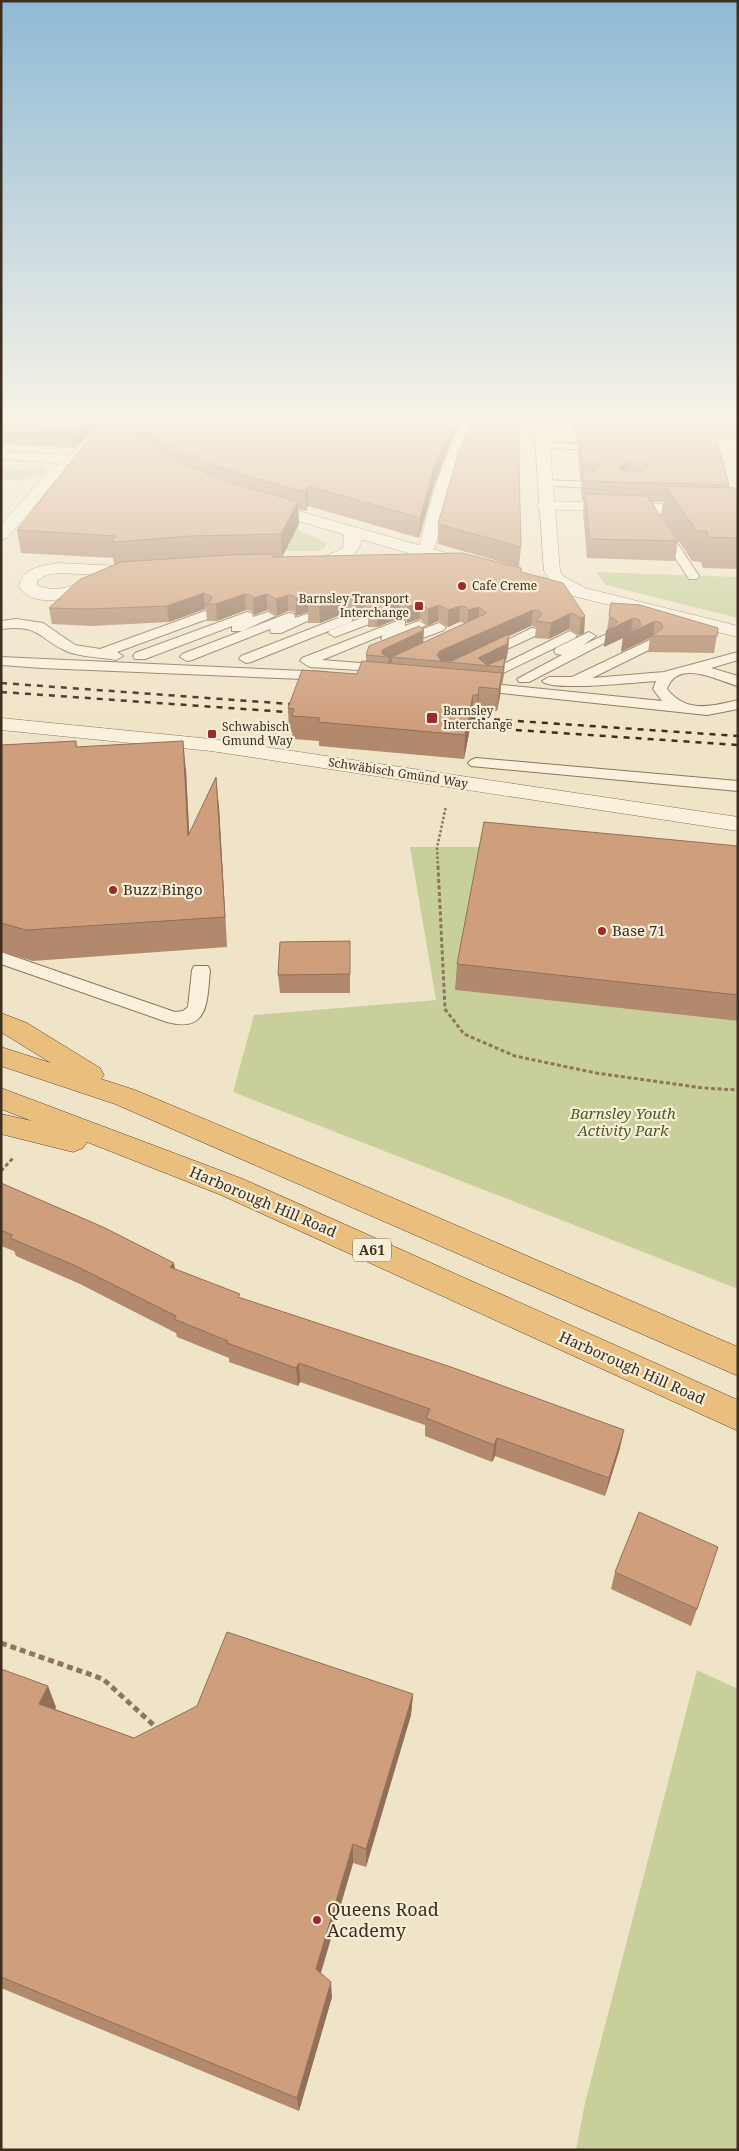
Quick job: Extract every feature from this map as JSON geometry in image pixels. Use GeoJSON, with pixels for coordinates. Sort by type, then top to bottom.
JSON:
{"type":"FeatureCollection","features":[{"type":"Feature","properties":{"kind":"highway"},"geometry":{"type":"LineString","coordinates":[[1,1022],[18,1029],[125,1097]]}},
{"type":"Feature","properties":{"kind":"highway"},"geometry":{"type":"LineString","coordinates":[[1,1056],[125,1097],[377,1204],[738,1362]]}},
{"type":"Feature","properties":{"kind":"highway","name":"Harborough Hill Road"},"geometry":{"type":"LineString","coordinates":[[1,1098],[232,1187],[738,1416]]}},
{"type":"Feature","properties":{"kind":"highway","name":"A61"},"geometry":{"type":"LineString","coordinates":[[1,1124],[177,1165]]}},
{"type":"Feature","properties":{"kind":"street"},"geometry":{"type":"LineString","coordinates":[[1,535],[12,522]]}},
{"type":"Feature","properties":{"kind":"street"},"geometry":{"type":"LineString","coordinates":[[319,522],[426,554],[475,566]]}},
{"type":"Feature","properties":{"kind":"street"},"geometry":{"type":"LineString","coordinates":[[404,563],[426,554],[435,522]]}},
{"type":"Feature","properties":{"kind":"street"},"geometry":{"type":"LineString","coordinates":[[547,522],[552,571],[557,579],[585,594]]}},
{"type":"Feature","properties":{"kind":"street"},"geometry":{"type":"LineString","coordinates":[[322,563],[352,550],[355,540],[352,532]]}},
{"type":"Feature","properties":{"kind":"street"},"geometry":{"type":"LineString","coordinates":[[550,558],[541,564],[513,572],[585,594],[738,632]]}},
{"type":"Feature","properties":{"kind":"street"},"geometry":{"type":"LineString","coordinates":[[304,563],[358,563]]}},
{"type":"Feature","properties":{"kind":"street"},"geometry":{"type":"LineString","coordinates":[[119,571],[137,568]]}},
{"type":"Feature","properties":{"kind":"street","name":"Schwäbisch Gmünd Way"},"geometry":{"type":"LineString","coordinates":[[1,724],[58,728],[211,745],[738,824]]}},
{"type":"Feature","properties":{"kind":"street","name":"Schwäbisch Gmünd Way"},"geometry":{"type":"LineString","coordinates":[[1,730],[58,728]]}},
{"type":"Feature","properties":{"kind":"lane"},"geometry":{"type":"LineString","coordinates":[[658,522],[693,576]]}},
{"type":"Feature","properties":{"kind":"lane"},"geometry":{"type":"LineString","coordinates":[[119,656],[226,615]]}},
{"type":"Feature","properties":{"kind":"lane"},"geometry":{"type":"LineString","coordinates":[[100,654],[205,616]]}},
{"type":"Feature","properties":{"kind":"lane"},"geometry":{"type":"LineString","coordinates":[[140,656],[247,616]]}},
{"type":"Feature","properties":{"kind":"lane"},"geometry":{"type":"LineString","coordinates":[[165,656],[268,616]]}},
{"type":"Feature","properties":{"kind":"lane"},"geometry":{"type":"LineString","coordinates":[[187,656],[289,617]]}},
{"type":"Feature","properties":{"kind":"lane"},"geometry":{"type":"LineString","coordinates":[[210,657],[307,618]]}},
{"type":"Feature","properties":{"kind":"lane"},"geometry":{"type":"LineString","coordinates":[[241,656],[327,618]]}},
{"type":"Feature","properties":{"kind":"lane"},"geometry":{"type":"LineString","coordinates":[[241,656],[346,620]]}},
{"type":"Feature","properties":{"kind":"lane"},"geometry":{"type":"LineString","coordinates":[[266,660],[364,621]]}},
{"type":"Feature","properties":{"kind":"lane"},"geometry":{"type":"LineString","coordinates":[[298,660],[382,622]]}},
{"type":"Feature","properties":{"kind":"lane"},"geometry":{"type":"LineString","coordinates":[[1,625],[16,623],[38,626],[71,648],[100,654],[119,656],[241,656],[266,660],[298,660],[324,664],[345,666],[369,662],[395,663],[444,630],[395,663],[224,669],[114,668],[1,661]]}},
{"type":"Feature","properties":{"kind":"lane"},"geometry":{"type":"LineString","coordinates":[[298,660],[400,624]]}},
{"type":"Feature","properties":{"kind":"lane"},"geometry":{"type":"LineString","coordinates":[[324,664],[419,625]]}},
{"type":"Feature","properties":{"kind":"lane"},"geometry":{"type":"LineString","coordinates":[[467,668],[513,631]]}},
{"type":"Feature","properties":{"kind":"lane"},"geometry":{"type":"LineString","coordinates":[[467,668],[532,632]]}},
{"type":"Feature","properties":{"kind":"lane"},"geometry":{"type":"LineString","coordinates":[[467,668],[551,634]]}},
{"type":"Feature","properties":{"kind":"lane"},"geometry":{"type":"LineString","coordinates":[[486,676],[570,635]]}},
{"type":"Feature","properties":{"kind":"lane"},"geometry":{"type":"LineString","coordinates":[[505,678],[589,636]]}},
{"type":"Feature","properties":{"kind":"lane"},"geometry":{"type":"LineString","coordinates":[[524,679],[607,638]]}},
{"type":"Feature","properties":{"kind":"lane"},"geometry":{"type":"LineString","coordinates":[[547,681],[630,640]]}},
{"type":"Feature","properties":{"kind":"lane"},"geometry":{"type":"LineString","coordinates":[[573,682],[652,643]]}},
{"type":"Feature","properties":{"kind":"lane"},"geometry":{"type":"LineString","coordinates":[[467,668],[486,676],[573,682],[666,676],[738,656]]}},
{"type":"Feature","properties":{"kind":"lane"},"geometry":{"type":"LineString","coordinates":[[467,668],[709,711],[722,710],[738,704]]}},
{"type":"Feature","properties":{"kind":"lane"},"geometry":{"type":"LineString","coordinates":[[687,670],[714,671],[738,682]]}},
{"type":"Feature","properties":{"kind":"lane"},"geometry":{"type":"LineString","coordinates":[[666,676],[661,682],[660,689],[664,696],[683,707]]}},
{"type":"Feature","properties":{"kind":"lane"},"geometry":{"type":"LineString","coordinates":[[476,764],[738,786]]}},
{"type":"Feature","properties":{"kind":"lane"},"geometry":{"type":"LineString","coordinates":[[1,958],[174,1018],[188,1017],[197,1008],[201,970]]}},
{"type":"Feature","properties":{"kind":"path"},"geometry":{"type":"LineString","coordinates":[[451,781],[437,848],[445,1008],[464,1034],[515,1056],[596,1073],[703,1088],[738,1090]]}},
{"type":"Feature","properties":{"kind":"path"},"geometry":{"type":"LineString","coordinates":[[1,1643],[103,1679],[166,1735]]}},
{"type":"Feature","properties":{"kind":"green space"},"geometry":{"type":"Polygon","coordinates":[[[296,529],[327,543],[325,548],[317,551],[278,551],[296,529]]]}},
{"type":"Feature","properties":{"kind":"green space"},"geometry":{"type":"Polygon","coordinates":[[[596,572],[738,577],[738,618],[606,585],[596,572]]]}},
{"type":"Feature","properties":{"kind":"green space","name":"Barnsley Youth Activity Park"},"geometry":{"type":"Polygon","coordinates":[[[410,847],[483,847],[456,990],[738,1021],[738,1289],[233,1092],[254,1015],[436,1000],[410,847]]]}},
{"type":"Feature","properties":{"kind":"green space"},"geometry":{"type":"Polygon","coordinates":[[[697,1670],[738,1689],[738,2150],[576,2150],[585,2103],[697,1670]]]}},
{"type":"Feature","properties":{"kind":"building"},"geometry":{"type":"Polygon","coordinates":[[[23,522],[287,522],[281,534],[190,536],[116,542],[111,541],[116,536],[17,530],[23,522]]]}},
{"type":"Feature","properties":{"kind":"building"},"geometry":{"type":"Polygon","coordinates":[[[438,522],[520,522],[521,547],[438,524],[438,522]]]}},
{"type":"Feature","properties":{"kind":"building"},"geometry":{"type":"Polygon","coordinates":[[[588,522],[665,522],[678,541],[590,539],[588,522]]]}},
{"type":"Feature","properties":{"kind":"building"},"geometry":{"type":"Polygon","coordinates":[[[691,522],[738,522],[738,538],[708,537],[707,531],[697,531],[691,522]]]}},
{"type":"Feature","properties":{"kind":"building"},"geometry":{"type":"Polygon","coordinates":[[[462,553],[521,568],[521,572],[563,583],[585,616],[581,618],[571,613],[551,623],[536,621],[542,614],[539,611],[533,610],[440,651],[437,655],[441,661],[452,661],[509,634],[507,644],[478,658],[487,665],[505,658],[503,667],[392,657],[487,613],[479,607],[468,610],[466,607],[460,606],[448,610],[439,605],[428,609],[420,603],[407,607],[407,603],[401,602],[377,611],[368,610],[373,603],[364,599],[354,602],[351,598],[345,597],[319,607],[308,606],[315,601],[307,596],[296,599],[294,596],[288,595],[276,599],[267,594],[253,598],[251,595],[245,594],[216,604],[206,604],[210,602],[212,597],[204,593],[167,606],[88,609],[49,608],[79,580],[121,562],[229,555],[274,554],[273,557],[462,553]]]}},
{"type":"Feature","properties":{"kind":"building"},"geometry":{"type":"Polygon","coordinates":[[[611,603],[640,605],[718,628],[717,636],[651,636],[663,628],[661,623],[655,621],[623,636],[641,625],[639,620],[633,618],[606,631],[618,622],[609,616],[611,603]]]}},
{"type":"Feature","properties":{"kind":"building"},"geometry":{"type":"Polygon","coordinates":[[[419,626],[424,630],[382,650],[382,654],[389,657],[366,655],[369,646],[419,626]]]}},
{"type":"Feature","properties":{"kind":"building"},"geometry":{"type":"Polygon","coordinates":[[[362,661],[502,673],[499,689],[479,687],[478,695],[473,695],[465,735],[318,722],[320,718],[292,716],[294,709],[288,708],[302,670],[357,674],[362,661]]]}},
{"type":"Feature","properties":{"kind":"building","name":"Buzz Bingo"},"geometry":{"type":"Polygon","coordinates":[[[76,741],[76,747],[183,741],[188,836],[216,777],[225,917],[26,930],[1,923],[1,745],[76,741]]]}},
{"type":"Feature","properties":{"kind":"building","name":"Base 71"},"geometry":{"type":"Polygon","coordinates":[[[484,822],[738,846],[738,995],[457,964],[484,822]]]}},
{"type":"Feature","properties":{"kind":"building"},"geometry":{"type":"Polygon","coordinates":[[[350,941],[350,974],[278,975],[280,942],[350,941]]]}},
{"type":"Feature","properties":{"kind":"building"},"geometry":{"type":"Polygon","coordinates":[[[1,1183],[103,1227],[174,1263],[170,1267],[240,1294],[238,1297],[451,1367],[624,1430],[609,1478],[497,1438],[494,1445],[426,1418],[430,1409],[299,1363],[296,1368],[227,1343],[228,1341],[174,1319],[176,1316],[76,1266],[10,1238],[13,1235],[1,1230],[1,1183]]]}},
{"type":"Feature","properties":{"kind":"building"},"geometry":{"type":"Polygon","coordinates":[[[639,1512],[718,1547],[697,1609],[615,1572],[639,1512]]]}},
{"type":"Feature","properties":{"kind":"building","name":"Queens Road Academy"},"geometry":{"type":"Polygon","coordinates":[[[227,1632],[413,1694],[366,1849],[353,1844],[316,1969],[331,1982],[297,2098],[1,1977],[1,1669],[48,1686],[39,1704],[134,1738],[197,1706],[227,1632]]]}},
{"type":"Feature","properties":{"kind":"railway"},"geometry":{"type":"LineString","coordinates":[[1,683],[304,705]]}},
{"type":"Feature","properties":{"kind":"railway"},"geometry":{"type":"LineString","coordinates":[[1,692],[301,713]]}},
{"type":"Feature","properties":{"kind":"railway"},"geometry":{"type":"LineString","coordinates":[[458,717],[738,736]]}},
{"type":"Feature","properties":{"kind":"railway"},"geometry":{"type":"LineString","coordinates":[[456,726],[738,745]]}},
{"type":"Feature","properties":{"kind":"place","name":"Cafe Creme"},"geometry":{"type":"Point","coordinates":[462,586]}},
{"type":"Feature","properties":{"kind":"place","name":"Barnsley Transport Interchange"},"geometry":{"type":"Point","coordinates":[419,606]}},
{"type":"Feature","properties":{"kind":"place","name":"Barnsley Interchange"},"geometry":{"type":"Point","coordinates":[432,718]}},
{"type":"Feature","properties":{"kind":"place","name":"Schwabisch Gmund Way"},"geometry":{"type":"Point","coordinates":[212,734]}},
{"type":"Feature","properties":{"kind":"place","name":"Buzz Bingo"},"geometry":{"type":"Point","coordinates":[113,890]}},
{"type":"Feature","properties":{"kind":"place","name":"Base 71"},"geometry":{"type":"Point","coordinates":[602,931]}},
{"type":"Feature","properties":{"kind":"place","name":"Queens Road Academy"},"geometry":{"type":"Point","coordinates":[317,1920]}}]}
